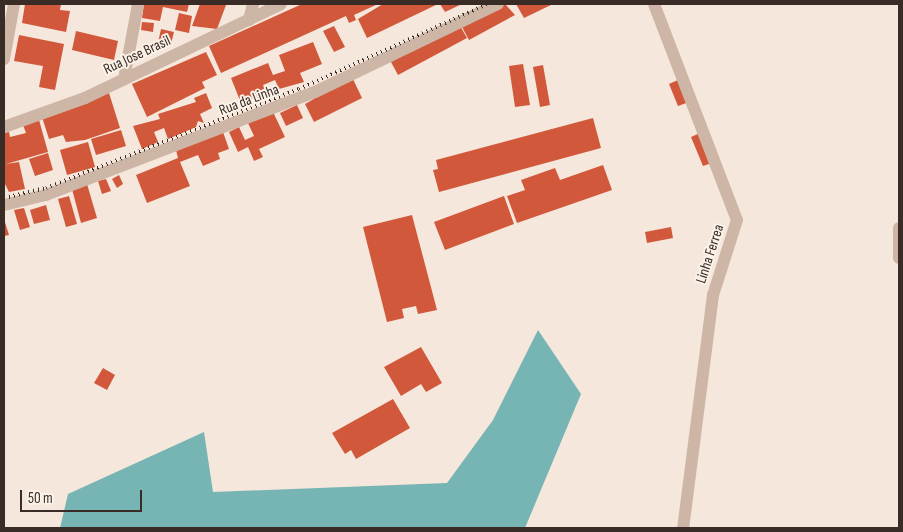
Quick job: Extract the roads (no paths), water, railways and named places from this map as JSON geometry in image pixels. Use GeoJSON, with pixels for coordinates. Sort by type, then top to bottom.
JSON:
{"type":"FeatureCollection","features":[{"type":"Feature","properties":{"kind":"street"},"geometry":{"type":"LineString","coordinates":[[4,59],[14,4]]}},
{"type":"Feature","properties":{"kind":"street"},"geometry":{"type":"LineString","coordinates":[[124,79],[138,4]]}},
{"type":"Feature","properties":{"kind":"street"},"geometry":{"type":"LineString","coordinates":[[249,20],[253,4]]}},
{"type":"Feature","properties":{"kind":"street","name":"Rua Jose Brasil"},"geometry":{"type":"LineString","coordinates":[[4,127],[124,79],[281,4]]}},
{"type":"Feature","properties":{"kind":"street","name":"Rua da Linha"},"geometry":{"type":"LineString","coordinates":[[4,205],[46,195],[315,92],[498,4]]}},
{"type":"Feature","properties":{"kind":"street","name":"Linha Ferrea"},"geometry":{"type":"LineString","coordinates":[[654,4],[737,220],[713,295],[683,528]]}},
{"type":"Feature","properties":{"kind":"street"},"geometry":{"type":"LineString","coordinates":[[899,228],[899,258]]}},
{"type":"Feature","properties":{"kind":"water"},"geometry":{"type":"Polygon","coordinates":[[[538,330],[581,394],[525,528],[60,528],[68,494],[204,432],[213,492],[447,483],[493,420],[538,330]]]}},
{"type":"Feature","properties":{"kind":"railway"},"geometry":{"type":"LineString","coordinates":[[4,198],[46,188],[299,89],[487,4]]}}]}
